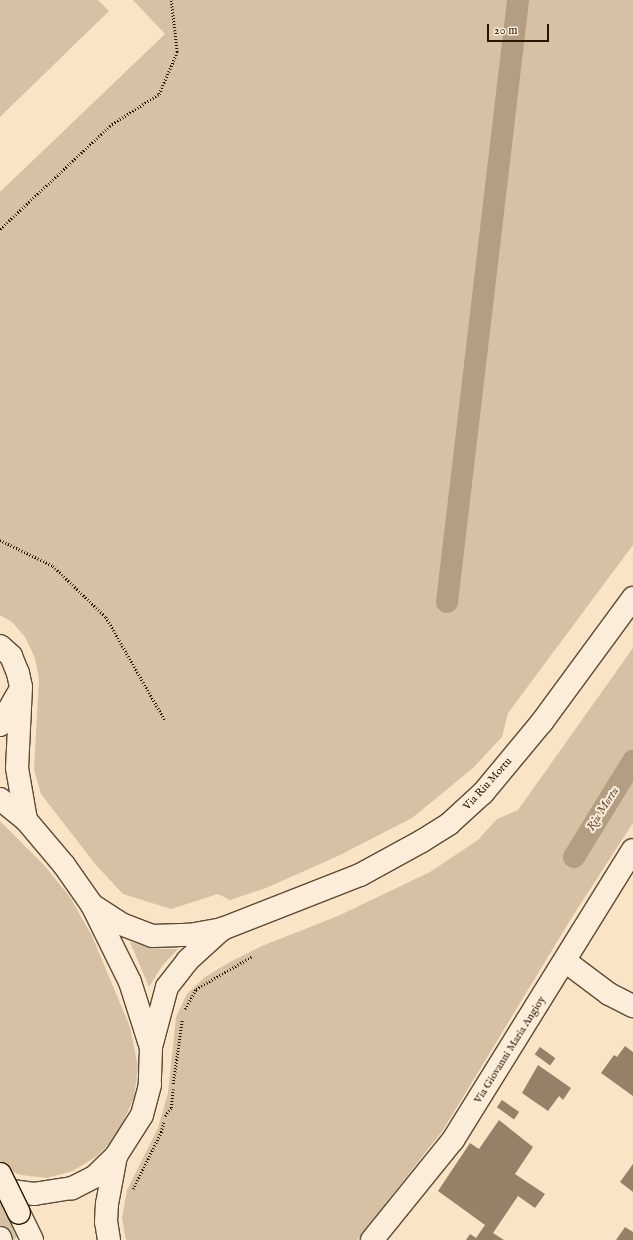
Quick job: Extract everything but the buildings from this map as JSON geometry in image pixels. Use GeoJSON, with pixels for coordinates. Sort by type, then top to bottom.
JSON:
{"type":"FeatureCollection","features":[{"type":"Feature","properties":{"kind":"main road","name":"Via Riu Mortu"},"geometry":{"type":"LineString","coordinates":[[92,905],[121,924],[152,936],[189,935],[222,929],[360,875],[449,824],[483,793],[542,722],[633,598]]}},
{"type":"Feature","properties":{"kind":"main road"},"geometry":{"type":"LineString","coordinates":[[0,646],[11,656],[21,687],[17,768],[26,820]]}},
{"type":"Feature","properties":{"kind":"main road"},"geometry":{"type":"LineString","coordinates":[[0,725],[21,687]]}},
{"type":"Feature","properties":{"kind":"main road"},"geometry":{"type":"LineString","coordinates":[[0,799],[26,820],[64,866],[92,905],[130,982],[151,1048],[150,1085],[142,1115],[116,1156],[94,1177],[72,1188],[34,1194],[0,1189]]}},
{"type":"Feature","properties":{"kind":"main road","name":"Via Giovanni Maria Angioy"},"geometry":{"type":"LineString","coordinates":[[372,1240],[453,1140],[633,850]]}},
{"type":"Feature","properties":{"kind":"main road","name":"Via Riu Mortu"},"geometry":{"type":"LineString","coordinates":[[151,1048],[167,987],[188,960],[222,929]]}},
{"type":"Feature","properties":{"kind":"main road"},"geometry":{"type":"LineString","coordinates":[[565,961],[610,994],[633,1006]]}},
{"type":"Feature","properties":{"kind":"main road"},"geometry":{"type":"LineString","coordinates":[[109,1240],[106,1222],[107,1204],[116,1156]]}},
{"type":"Feature","properties":{"kind":"main road"},"geometry":{"type":"LineString","coordinates":[[0,1174],[32,1240]]}},
{"type":"Feature","properties":{"kind":"path"},"geometry":{"type":"LineString","coordinates":[[0,229],[112,124],[159,94],[177,52],[171,0]]}},
{"type":"Feature","properties":{"kind":"path"},"geometry":{"type":"LineString","coordinates":[[0,540],[53,566],[106,617],[165,720]]}},
{"type":"Feature","properties":{"kind":"shaded area"},"geometry":{"type":"Polygon","coordinates":[[[0,0],[98,0],[109,11],[0,117],[0,0]]]}},
{"type":"Feature","properties":{"kind":"shaded area"},"geometry":{"type":"Polygon","coordinates":[[[133,0],[633,0],[633,545],[508,713],[502,737],[473,768],[412,818],[338,856],[266,888],[230,900],[218,894],[171,909],[123,894],[96,865],[41,794],[34,770],[39,679],[35,658],[25,637],[12,622],[0,615],[0,192],[165,34],[133,0]]]}},
{"type":"Feature","properties":{"kind":"shaded area"},"geometry":{"type":"Polygon","coordinates":[[[633,648],[633,823],[574,914],[443,1130],[357,1240],[126,1240],[122,1218],[127,1190],[158,1128],[168,1093],[176,1017],[187,994],[205,977],[230,962],[262,946],[338,916],[430,872],[478,840],[497,819],[518,810],[633,648]]]}},
{"type":"Feature","properties":{"kind":"shaded area"},"geometry":{"type":"Polygon","coordinates":[[[0,821],[44,865],[70,897],[92,936],[130,1027],[138,1067],[134,1098],[116,1137],[97,1156],[73,1171],[47,1178],[21,1175],[0,1167],[0,821]]]}},
{"type":"Feature","properties":{"kind":"shaded area"},"geometry":{"type":"Polygon","coordinates":[[[130,942],[161,949],[178,949],[162,966],[149,987],[130,942]]]}},
{"type":"Feature","properties":{"kind":"shaded area"},"geometry":{"type":"Polygon","coordinates":[[[0,1202],[17,1237],[14,1240],[0,1240],[0,1202]]]}},
{"type":"Feature","properties":{"kind":"waterway"},"geometry":{"type":"LineString","coordinates":[[447,602],[518,0]]}},
{"type":"Feature","properties":{"kind":"waterway","name":"Riu Mortu"},"geometry":{"type":"LineString","coordinates":[[574,857],[633,761]]}}]}
